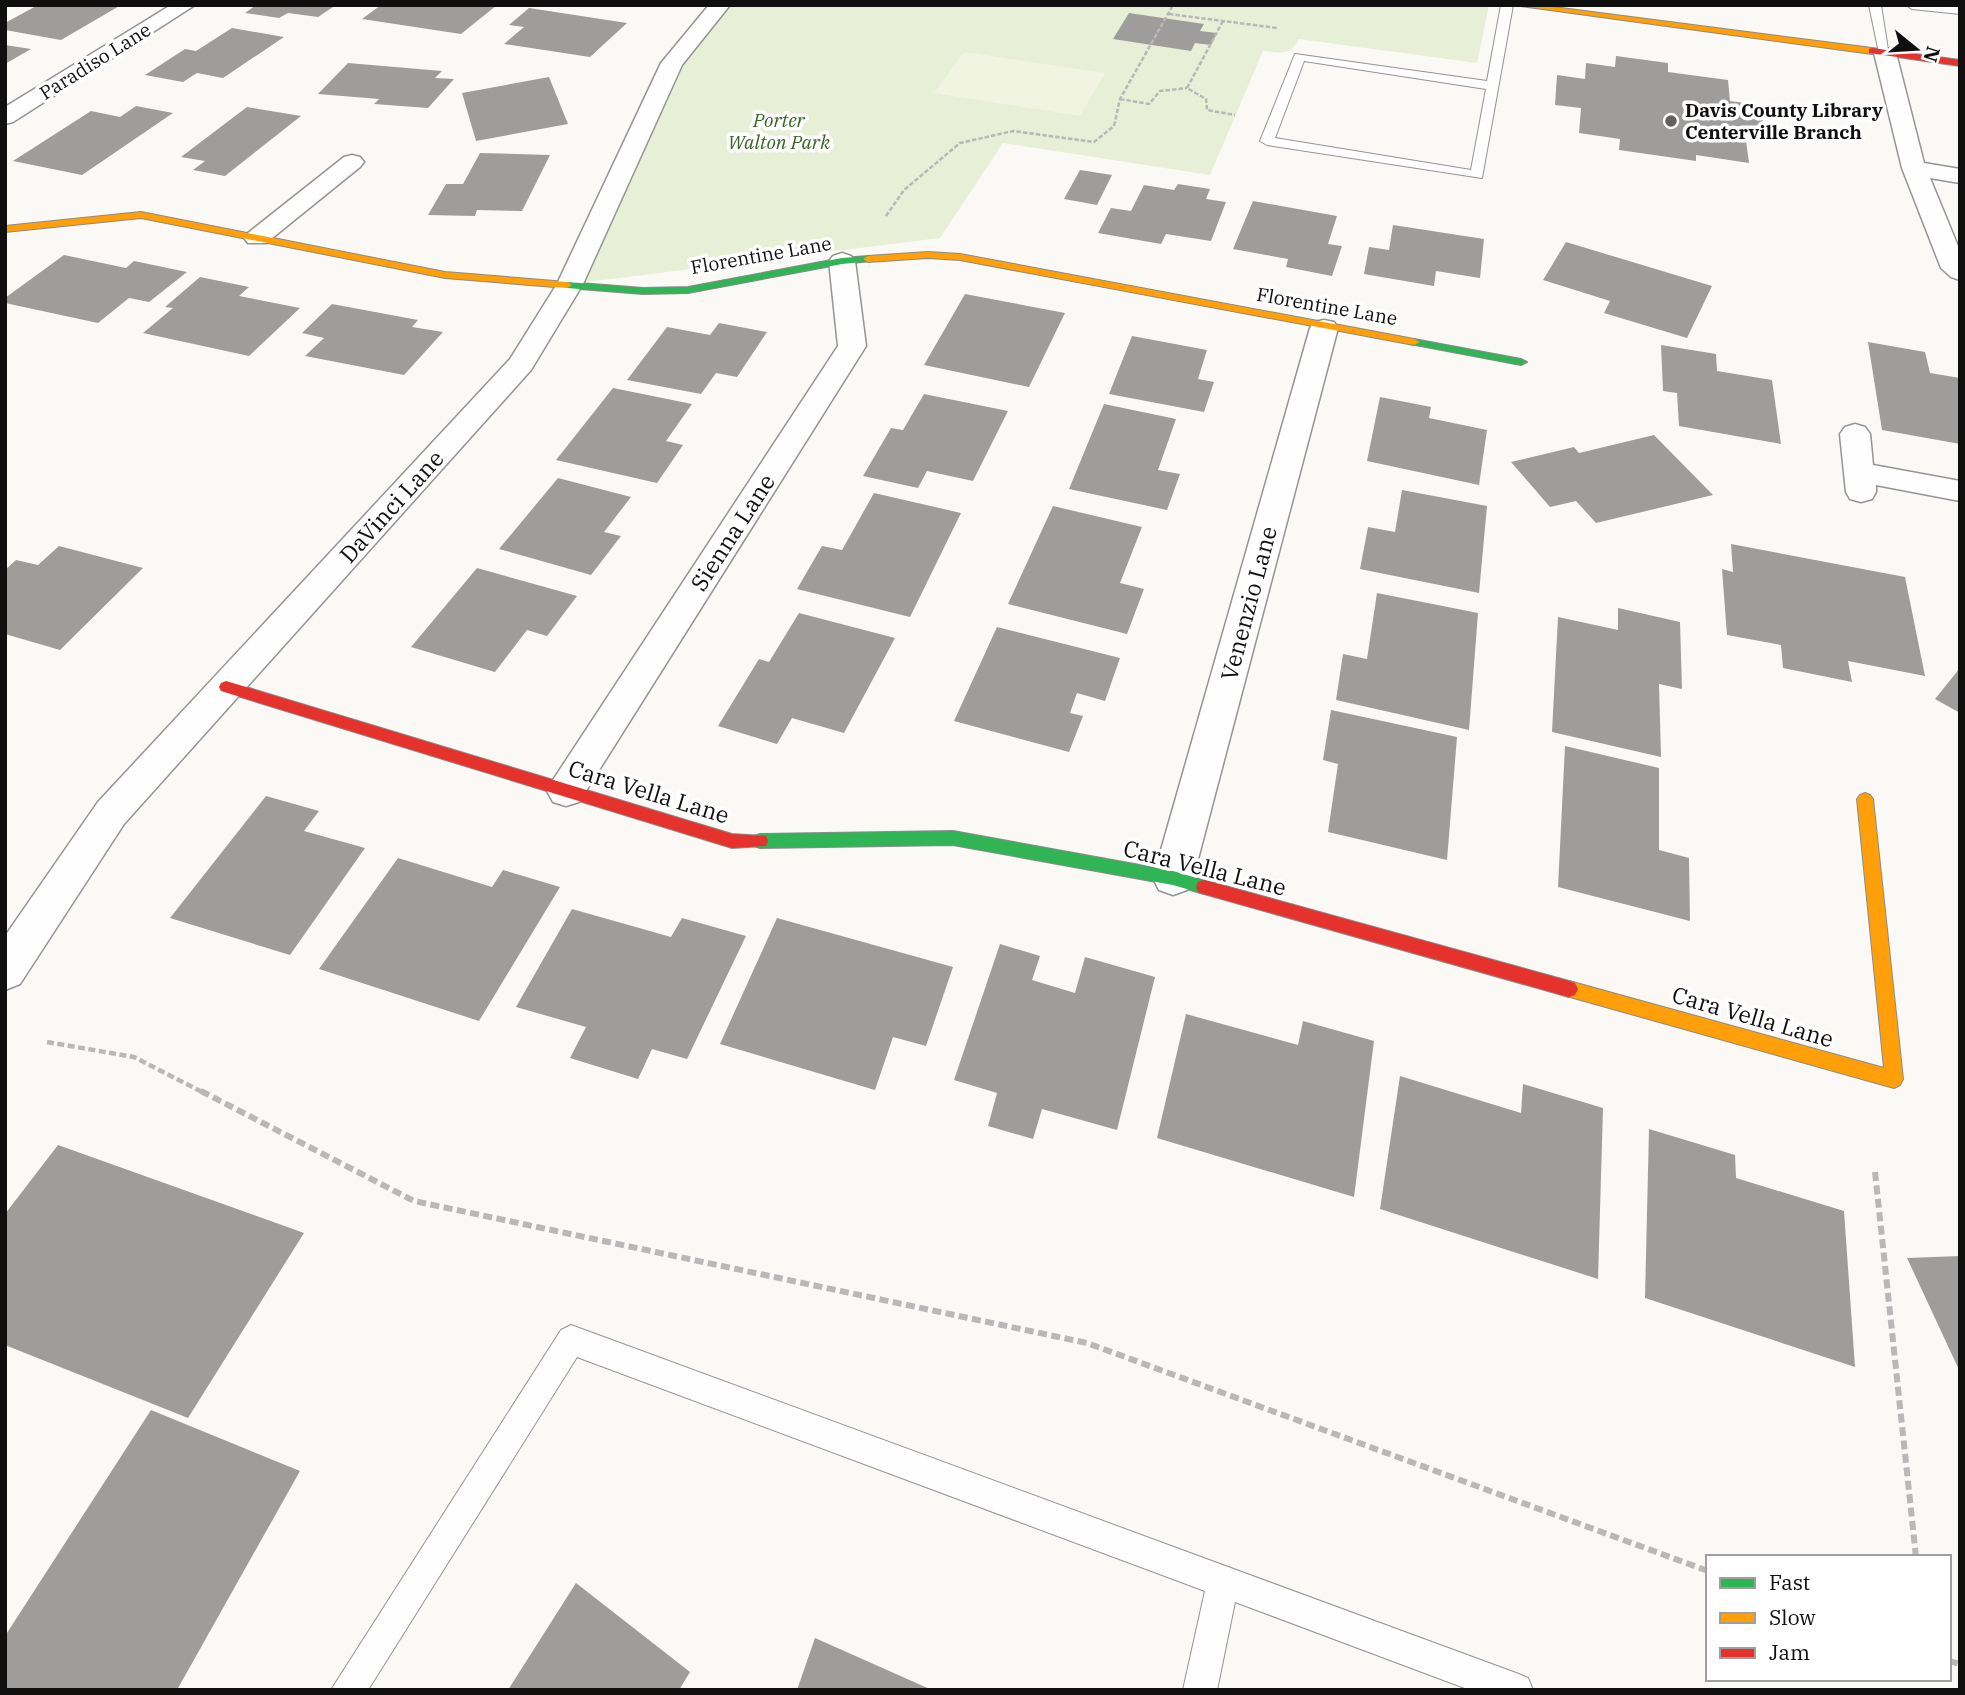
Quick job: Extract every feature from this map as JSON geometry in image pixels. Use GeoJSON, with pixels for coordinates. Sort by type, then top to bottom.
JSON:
{"type":"FeatureCollection","features":[{"type":"Feature","properties":{"kind":"street","name":"Paradiso Lane"},"geometry":{"type":"LineString","coordinates":[[5,117],[185,5]]}},
{"type":"Feature","properties":{"kind":"street"},"geometry":{"type":"LineString","coordinates":[[1517,5],[1960,63]]}},
{"type":"Feature","properties":{"kind":"street","name":"DaVinci Lane"},"geometry":{"type":"LineString","coordinates":[[5,971],[111,813],[521,364],[570,284],[660,84],[688,41],[716,6]]}},
{"type":"Feature","properties":{"kind":"street"},"geometry":{"type":"LineString","coordinates":[[1885,53],[1914,168],[1954,268],[1960,272]]}},
{"type":"Feature","properties":{"kind":"street"},"geometry":{"type":"LineString","coordinates":[[257,238],[352,162]]}},
{"type":"Feature","properties":{"kind":"street"},"geometry":{"type":"LineString","coordinates":[[1914,168],[1960,176]]}},
{"type":"Feature","properties":{"kind":"street","name":"Florentine Lane"},"geometry":{"type":"LineString","coordinates":[[5,229],[141,215],[445,275],[643,291],[688,290],[842,261],[928,255],[960,257],[1324,328],[1521,362]]}},
{"type":"Feature","properties":{"kind":"street","name":"Sienna Lane"},"geometry":{"type":"LineString","coordinates":[[566,791],[852,346],[842,261]]}},
{"type":"Feature","properties":{"kind":"street","name":"Venenzio Lane"},"geometry":{"type":"LineString","coordinates":[[1173,878],[1324,328]]}},
{"type":"Feature","properties":{"kind":"street"},"geometry":{"type":"LineString","coordinates":[[1855,433],[1860,482],[1960,491]]}},
{"type":"Feature","properties":{"kind":"street","name":"Cara Vella Lane"},"geometry":{"type":"LineString","coordinates":[[226,687],[732,841],[953,838],[1173,878],[1894,1079],[1864,799]]}},
{"type":"Feature","properties":{"kind":"lane"},"geometry":{"type":"LineString","coordinates":[[1493,86],[1299,57],[1267,142],[1477,175],[1493,86],[1507,5]]}},
{"type":"Feature","properties":{"kind":"lane"},"geometry":{"type":"LineString","coordinates":[[1875,5],[1885,53]]}},
{"type":"Feature","properties":{"kind":"lane"},"geometry":{"type":"LineString","coordinates":[[1912,5],[1960,10]]}},
{"type":"Feature","properties":{"kind":"lane"},"geometry":{"type":"LineString","coordinates":[[348,1690],[571,1340],[1516,1690]]}},
{"type":"Feature","properties":{"kind":"lane"},"geometry":{"type":"LineString","coordinates":[[1200,1690],[1223,1581]]}},
{"type":"Feature","properties":{"kind":"path"},"geometry":{"type":"LineString","coordinates":[[884,218],[904,190],[960,143],[1013,131],[1094,142],[1114,126],[1120,99],[1174,5]]}},
{"type":"Feature","properties":{"kind":"path"},"geometry":{"type":"LineString","coordinates":[[1186,88],[1223,21]]}},
{"type":"Feature","properties":{"kind":"path"},"geometry":{"type":"LineString","coordinates":[[1120,99],[1149,104],[1160,91],[1186,88],[1206,99],[1207,110],[1235,115]]}},
{"type":"Feature","properties":{"kind":"path"},"geometry":{"type":"LineString","coordinates":[[47,1042],[134,1057],[414,1201],[1087,1343],[1706,1571]]}},
{"type":"Feature","properties":{"kind":"path"},"geometry":{"type":"LineString","coordinates":[[1875,1172],[1916,1555]]}},
{"type":"Feature","properties":{"kind":"green space","name":"Porter Walton Park"},"geometry":{"type":"Polygon","coordinates":[[[720,5],[1489,5],[1477,63],[1299,39],[1289,51],[1263,51],[1210,175],[1003,143],[940,238],[570,284],[660,84],[720,5]]]}},
{"type":"Feature","properties":{"kind":"green space"},"geometry":{"type":"Polygon","coordinates":[[[964,52],[1105,73],[1080,116],[934,93],[964,52]]]}},
{"type":"Feature","properties":{"kind":"building"},"geometry":{"type":"Polygon","coordinates":[[[38,5],[121,5],[61,40],[5,30],[5,23],[38,5]]]}},
{"type":"Feature","properties":{"kind":"building"},"geometry":{"type":"Polygon","coordinates":[[[256,5],[336,5],[318,17],[288,13],[279,18],[245,13],[256,5]]]}},
{"type":"Feature","properties":{"kind":"building"},"geometry":{"type":"Polygon","coordinates":[[[381,5],[497,5],[461,34],[362,19],[381,5]]]}},
{"type":"Feature","properties":{"kind":"building"},"geometry":{"type":"Polygon","coordinates":[[[529,8],[627,23],[590,57],[504,44],[524,27],[509,25],[529,8]]]}},
{"type":"Feature","properties":{"kind":"building"},"geometry":{"type":"Polygon","coordinates":[[[1129,13],[1204,24],[1200,31],[1217,33],[1211,45],[1195,43],[1191,51],[1113,39],[1129,13]]]}},
{"type":"Feature","properties":{"kind":"building"},"geometry":{"type":"Polygon","coordinates":[[[232,28],[284,37],[223,78],[197,73],[183,82],[145,75],[185,49],[196,51],[232,28]]]}},
{"type":"Feature","properties":{"kind":"building"},"geometry":{"type":"Polygon","coordinates":[[[5,45],[31,49],[5,64],[5,45]]]}},
{"type":"Feature","properties":{"kind":"building","name":"Davis County Library Centerville Branch"},"geometry":{"type":"Polygon","coordinates":[[[1616,56],[1668,63],[1668,72],[1728,80],[1730,101],[1760,105],[1765,136],[1745,133],[1749,163],[1696,155],[1696,161],[1619,150],[1620,139],[1579,133],[1581,108],[1555,105],[1557,75],[1585,79],[1586,63],[1615,67],[1616,56]]]}},
{"type":"Feature","properties":{"kind":"building"},"geometry":{"type":"Polygon","coordinates":[[[348,63],[442,71],[435,78],[454,79],[428,108],[374,104],[379,99],[318,94],[348,63]]]}},
{"type":"Feature","properties":{"kind":"building"},"geometry":{"type":"Polygon","coordinates":[[[549,77],[568,124],[476,141],[462,93],[549,77]]]}},
{"type":"Feature","properties":{"kind":"building"},"geometry":{"type":"Polygon","coordinates":[[[136,106],[173,113],[82,175],[13,161],[91,111],[120,117],[136,106]]]}},
{"type":"Feature","properties":{"kind":"building"},"geometry":{"type":"Polygon","coordinates":[[[247,107],[301,116],[225,176],[193,170],[205,161],[181,157],[247,107]]]}},
{"type":"Feature","properties":{"kind":"building"},"geometry":{"type":"Polygon","coordinates":[[[480,153],[550,155],[522,211],[477,210],[475,216],[428,215],[446,184],[463,184],[480,153]]]}},
{"type":"Feature","properties":{"kind":"building"},"geometry":{"type":"Polygon","coordinates":[[[1080,170],[1112,175],[1097,205],[1064,199],[1080,170]]]}},
{"type":"Feature","properties":{"kind":"building"},"geometry":{"type":"Polygon","coordinates":[[[1178,184],[1210,189],[1206,199],[1226,202],[1211,241],[1166,234],[1161,244],[1098,233],[1111,208],[1131,211],[1144,185],[1174,190],[1178,184]]]}},
{"type":"Feature","properties":{"kind":"building"},"geometry":{"type":"Polygon","coordinates":[[[1253,201],[1337,216],[1328,244],[1342,246],[1332,276],[1286,267],[1288,259],[1233,249],[1253,201]]]}},
{"type":"Feature","properties":{"kind":"building"},"geometry":{"type":"Polygon","coordinates":[[[1393,225],[1484,239],[1480,278],[1436,271],[1434,286],[1364,274],[1369,247],[1389,250],[1393,225]]]}},
{"type":"Feature","properties":{"kind":"building"},"geometry":{"type":"Polygon","coordinates":[[[1566,242],[1712,286],[1687,338],[1604,313],[1610,301],[1543,280],[1566,242]]]}},
{"type":"Feature","properties":{"kind":"building"},"geometry":{"type":"Polygon","coordinates":[[[64,255],[126,268],[134,261],[187,272],[149,302],[129,298],[98,323],[5,303],[5,298],[64,255]]]}},
{"type":"Feature","properties":{"kind":"building"},"geometry":{"type":"Polygon","coordinates":[[[200,277],[249,287],[239,296],[300,308],[249,356],[143,333],[173,308],[165,307],[200,277]]]}},
{"type":"Feature","properties":{"kind":"building"},"geometry":{"type":"Polygon","coordinates":[[[965,294],[1065,313],[1029,387],[924,365],[965,294]]]}},
{"type":"Feature","properties":{"kind":"building"},"geometry":{"type":"Polygon","coordinates":[[[332,304],[418,320],[412,327],[443,332],[404,375],[305,356],[324,338],[302,333],[332,304]]]}},
{"type":"Feature","properties":{"kind":"building"},"geometry":{"type":"Polygon","coordinates":[[[719,323],[767,332],[737,377],[716,373],[701,394],[627,380],[667,327],[710,335],[719,323]]]}},
{"type":"Feature","properties":{"kind":"building"},"geometry":{"type":"Polygon","coordinates":[[[1132,336],[1207,350],[1198,379],[1214,382],[1204,412],[1109,394],[1132,336]]]}},
{"type":"Feature","properties":{"kind":"building"},"geometry":{"type":"Polygon","coordinates":[[[1868,342],[1925,352],[1930,373],[1960,378],[1960,444],[1882,430],[1868,342]]]}},
{"type":"Feature","properties":{"kind":"building"},"geometry":{"type":"Polygon","coordinates":[[[1661,345],[1716,354],[1717,371],[1772,380],[1781,444],[1679,426],[1677,393],[1663,391],[1661,345]]]}},
{"type":"Feature","properties":{"kind":"building"},"geometry":{"type":"Polygon","coordinates":[[[613,388],[692,404],[666,441],[683,445],[657,483],[556,460],[613,388]]]}},
{"type":"Feature","properties":{"kind":"building"},"geometry":{"type":"Polygon","coordinates":[[[924,394],[1008,411],[973,481],[927,471],[918,488],[863,476],[891,428],[903,430],[924,394]]]}},
{"type":"Feature","properties":{"kind":"building"},"geometry":{"type":"Polygon","coordinates":[[[1380,397],[1431,407],[1429,418],[1487,430],[1479,485],[1367,461],[1380,397]]]}},
{"type":"Feature","properties":{"kind":"building"},"geometry":{"type":"Polygon","coordinates":[[[1104,404],[1176,419],[1158,470],[1180,474],[1167,510],[1069,489],[1104,404]]]}},
{"type":"Feature","properties":{"kind":"building"},"geometry":{"type":"Polygon","coordinates":[[[1654,435],[1713,495],[1596,523],[1576,501],[1550,507],[1511,462],[1574,447],[1579,453],[1654,435]]]}},
{"type":"Feature","properties":{"kind":"building"},"geometry":{"type":"Polygon","coordinates":[[[558,478],[631,497],[604,532],[621,536],[591,575],[499,549],[558,478]]]}},
{"type":"Feature","properties":{"kind":"building"},"geometry":{"type":"Polygon","coordinates":[[[1402,490],[1487,506],[1479,593],[1360,569],[1368,527],[1395,532],[1402,490]]]}},
{"type":"Feature","properties":{"kind":"building"},"geometry":{"type":"Polygon","coordinates":[[[874,493],[961,513],[910,617],[797,589],[822,546],[842,550],[874,493]]]}},
{"type":"Feature","properties":{"kind":"building"},"geometry":{"type":"Polygon","coordinates":[[[1053,506],[1142,527],[1120,583],[1144,589],[1127,634],[1008,604],[1053,506]]]}},
{"type":"Feature","properties":{"kind":"building"},"geometry":{"type":"Polygon","coordinates":[[[1731,544],[1905,577],[1925,676],[1848,661],[1852,682],[1783,668],[1781,645],[1727,635],[1722,569],[1733,572],[1731,544]]]}},
{"type":"Feature","properties":{"kind":"building"},"geometry":{"type":"Polygon","coordinates":[[[59,546],[143,568],[60,650],[5,634],[5,570],[16,560],[38,565],[59,546]]]}},
{"type":"Feature","properties":{"kind":"building"},"geometry":{"type":"Polygon","coordinates":[[[477,568],[577,596],[547,636],[527,630],[495,672],[411,647],[477,568]]]}},
{"type":"Feature","properties":{"kind":"building"},"geometry":{"type":"Polygon","coordinates":[[[1377,593],[1478,613],[1469,730],[1336,700],[1343,654],[1367,659],[1377,593]]]}},
{"type":"Feature","properties":{"kind":"building"},"geometry":{"type":"Polygon","coordinates":[[[1618,608],[1680,622],[1682,689],[1659,684],[1661,757],[1552,732],[1558,617],[1618,630],[1618,608]]]}},
{"type":"Feature","properties":{"kind":"building"},"geometry":{"type":"Polygon","coordinates":[[[799,613],[895,638],[844,733],[792,718],[777,744],[718,726],[759,659],[769,662],[799,613]]]}},
{"type":"Feature","properties":{"kind":"building"},"geometry":{"type":"Polygon","coordinates":[[[997,627],[1120,658],[1105,701],[1077,693],[1070,713],[1083,716],[1069,752],[954,721],[997,627]]]}},
{"type":"Feature","properties":{"kind":"building"},"geometry":{"type":"Polygon","coordinates":[[[1960,668],[1960,713],[1935,699],[1960,668]]]}},
{"type":"Feature","properties":{"kind":"building"},"geometry":{"type":"Polygon","coordinates":[[[1331,710],[1457,737],[1447,860],[1328,832],[1338,764],[1323,760],[1331,710]]]}},
{"type":"Feature","properties":{"kind":"building"},"geometry":{"type":"Polygon","coordinates":[[[1565,746],[1659,768],[1659,850],[1689,858],[1690,921],[1558,887],[1565,746]]]}},
{"type":"Feature","properties":{"kind":"building"},"geometry":{"type":"Polygon","coordinates":[[[266,796],[319,811],[304,831],[365,848],[290,955],[170,918],[266,796]]]}},
{"type":"Feature","properties":{"kind":"building"},"geometry":{"type":"Polygon","coordinates":[[[398,858],[492,887],[503,870],[560,887],[479,1021],[319,969],[398,858]]]}},
{"type":"Feature","properties":{"kind":"building"},"geometry":{"type":"Polygon","coordinates":[[[572,909],[671,937],[682,918],[746,936],[687,1059],[652,1049],[638,1079],[570,1058],[586,1027],[516,1007],[572,909]]]}},
{"type":"Feature","properties":{"kind":"building"},"geometry":{"type":"Polygon","coordinates":[[[777,918],[953,967],[926,1046],[893,1037],[875,1090],[720,1044],[777,918]]]}},
{"type":"Feature","properties":{"kind":"building"},"geometry":{"type":"Polygon","coordinates":[[[1000,944],[1040,956],[1032,980],[1075,993],[1085,957],[1155,977],[1117,1130],[1042,1109],[1033,1139],[988,1126],[997,1093],[954,1080],[1000,944]]]}},
{"type":"Feature","properties":{"kind":"building"},"geometry":{"type":"Polygon","coordinates":[[[1186,1014],[1298,1045],[1303,1021],[1374,1041],[1354,1197],[1157,1138],[1186,1014]]]}},
{"type":"Feature","properties":{"kind":"building"},"geometry":{"type":"Polygon","coordinates":[[[1400,1076],[1521,1113],[1523,1084],[1603,1108],[1598,1279],[1380,1209],[1400,1076]]]}},
{"type":"Feature","properties":{"kind":"building"},"geometry":{"type":"Polygon","coordinates":[[[1649,1129],[1735,1155],[1736,1178],[1844,1211],[1855,1367],[1645,1298],[1649,1129]]]}},
{"type":"Feature","properties":{"kind":"building"},"geometry":{"type":"Polygon","coordinates":[[[58,1145],[304,1233],[188,1418],[5,1345],[5,1214],[58,1145]]]}},
{"type":"Feature","properties":{"kind":"building"},"geometry":{"type":"Polygon","coordinates":[[[1960,1256],[1960,1372],[1907,1258],[1960,1256]]]}},
{"type":"Feature","properties":{"kind":"building"},"geometry":{"type":"Polygon","coordinates":[[[151,1410],[300,1471],[177,1690],[5,1690],[5,1636],[151,1410]]]}},
{"type":"Feature","properties":{"kind":"building"},"geometry":{"type":"Polygon","coordinates":[[[576,1583],[690,1672],[679,1690],[508,1690],[576,1583]]]}},
{"type":"Feature","properties":{"kind":"building"},"geometry":{"type":"Polygon","coordinates":[[[815,1638],[932,1690],[797,1690],[815,1638]]]}},
{"type":"Feature","properties":{"kind":"traffic: fast"},"geometry":{"type":"LineString","coordinates":[[567,285],[643,291],[688,290],[842,261],[868,259]]}},
{"type":"Feature","properties":{"kind":"traffic: fast"},"geometry":{"type":"LineString","coordinates":[[1414,342],[1521,362]]}},
{"type":"Feature","properties":{"kind":"traffic: fast"},"geometry":{"type":"LineString","coordinates":[[760,841],[953,838],[1173,878],[1204,887]]}},
{"type":"Feature","properties":{"kind":"traffic: slow"},"geometry":{"type":"LineString","coordinates":[[1517,5],[1872,51]]}},
{"type":"Feature","properties":{"kind":"traffic: slow"},"geometry":{"type":"LineString","coordinates":[[5,229],[141,215],[445,275],[567,285]]}},
{"type":"Feature","properties":{"kind":"traffic: slow"},"geometry":{"type":"LineString","coordinates":[[868,259],[928,255],[960,257],[1414,342]]}},
{"type":"Feature","properties":{"kind":"traffic: slow"},"geometry":{"type":"LineString","coordinates":[[1569,989],[1894,1079],[1865,799]]}},
{"type":"Feature","properties":{"kind":"traffic: jam"},"geometry":{"type":"LineString","coordinates":[[1872,51],[1960,63]]}},
{"type":"Feature","properties":{"kind":"traffic: jam"},"geometry":{"type":"LineString","coordinates":[[226,687],[732,841],[760,841]]}},
{"type":"Feature","properties":{"kind":"traffic: jam"},"geometry":{"type":"LineString","coordinates":[[1204,887],[1569,989]]}},
{"type":"Feature","properties":{"kind":"place","name":"Davis County Library Centerville Branch"},"geometry":{"type":"Point","coordinates":[1671,121]}}]}
